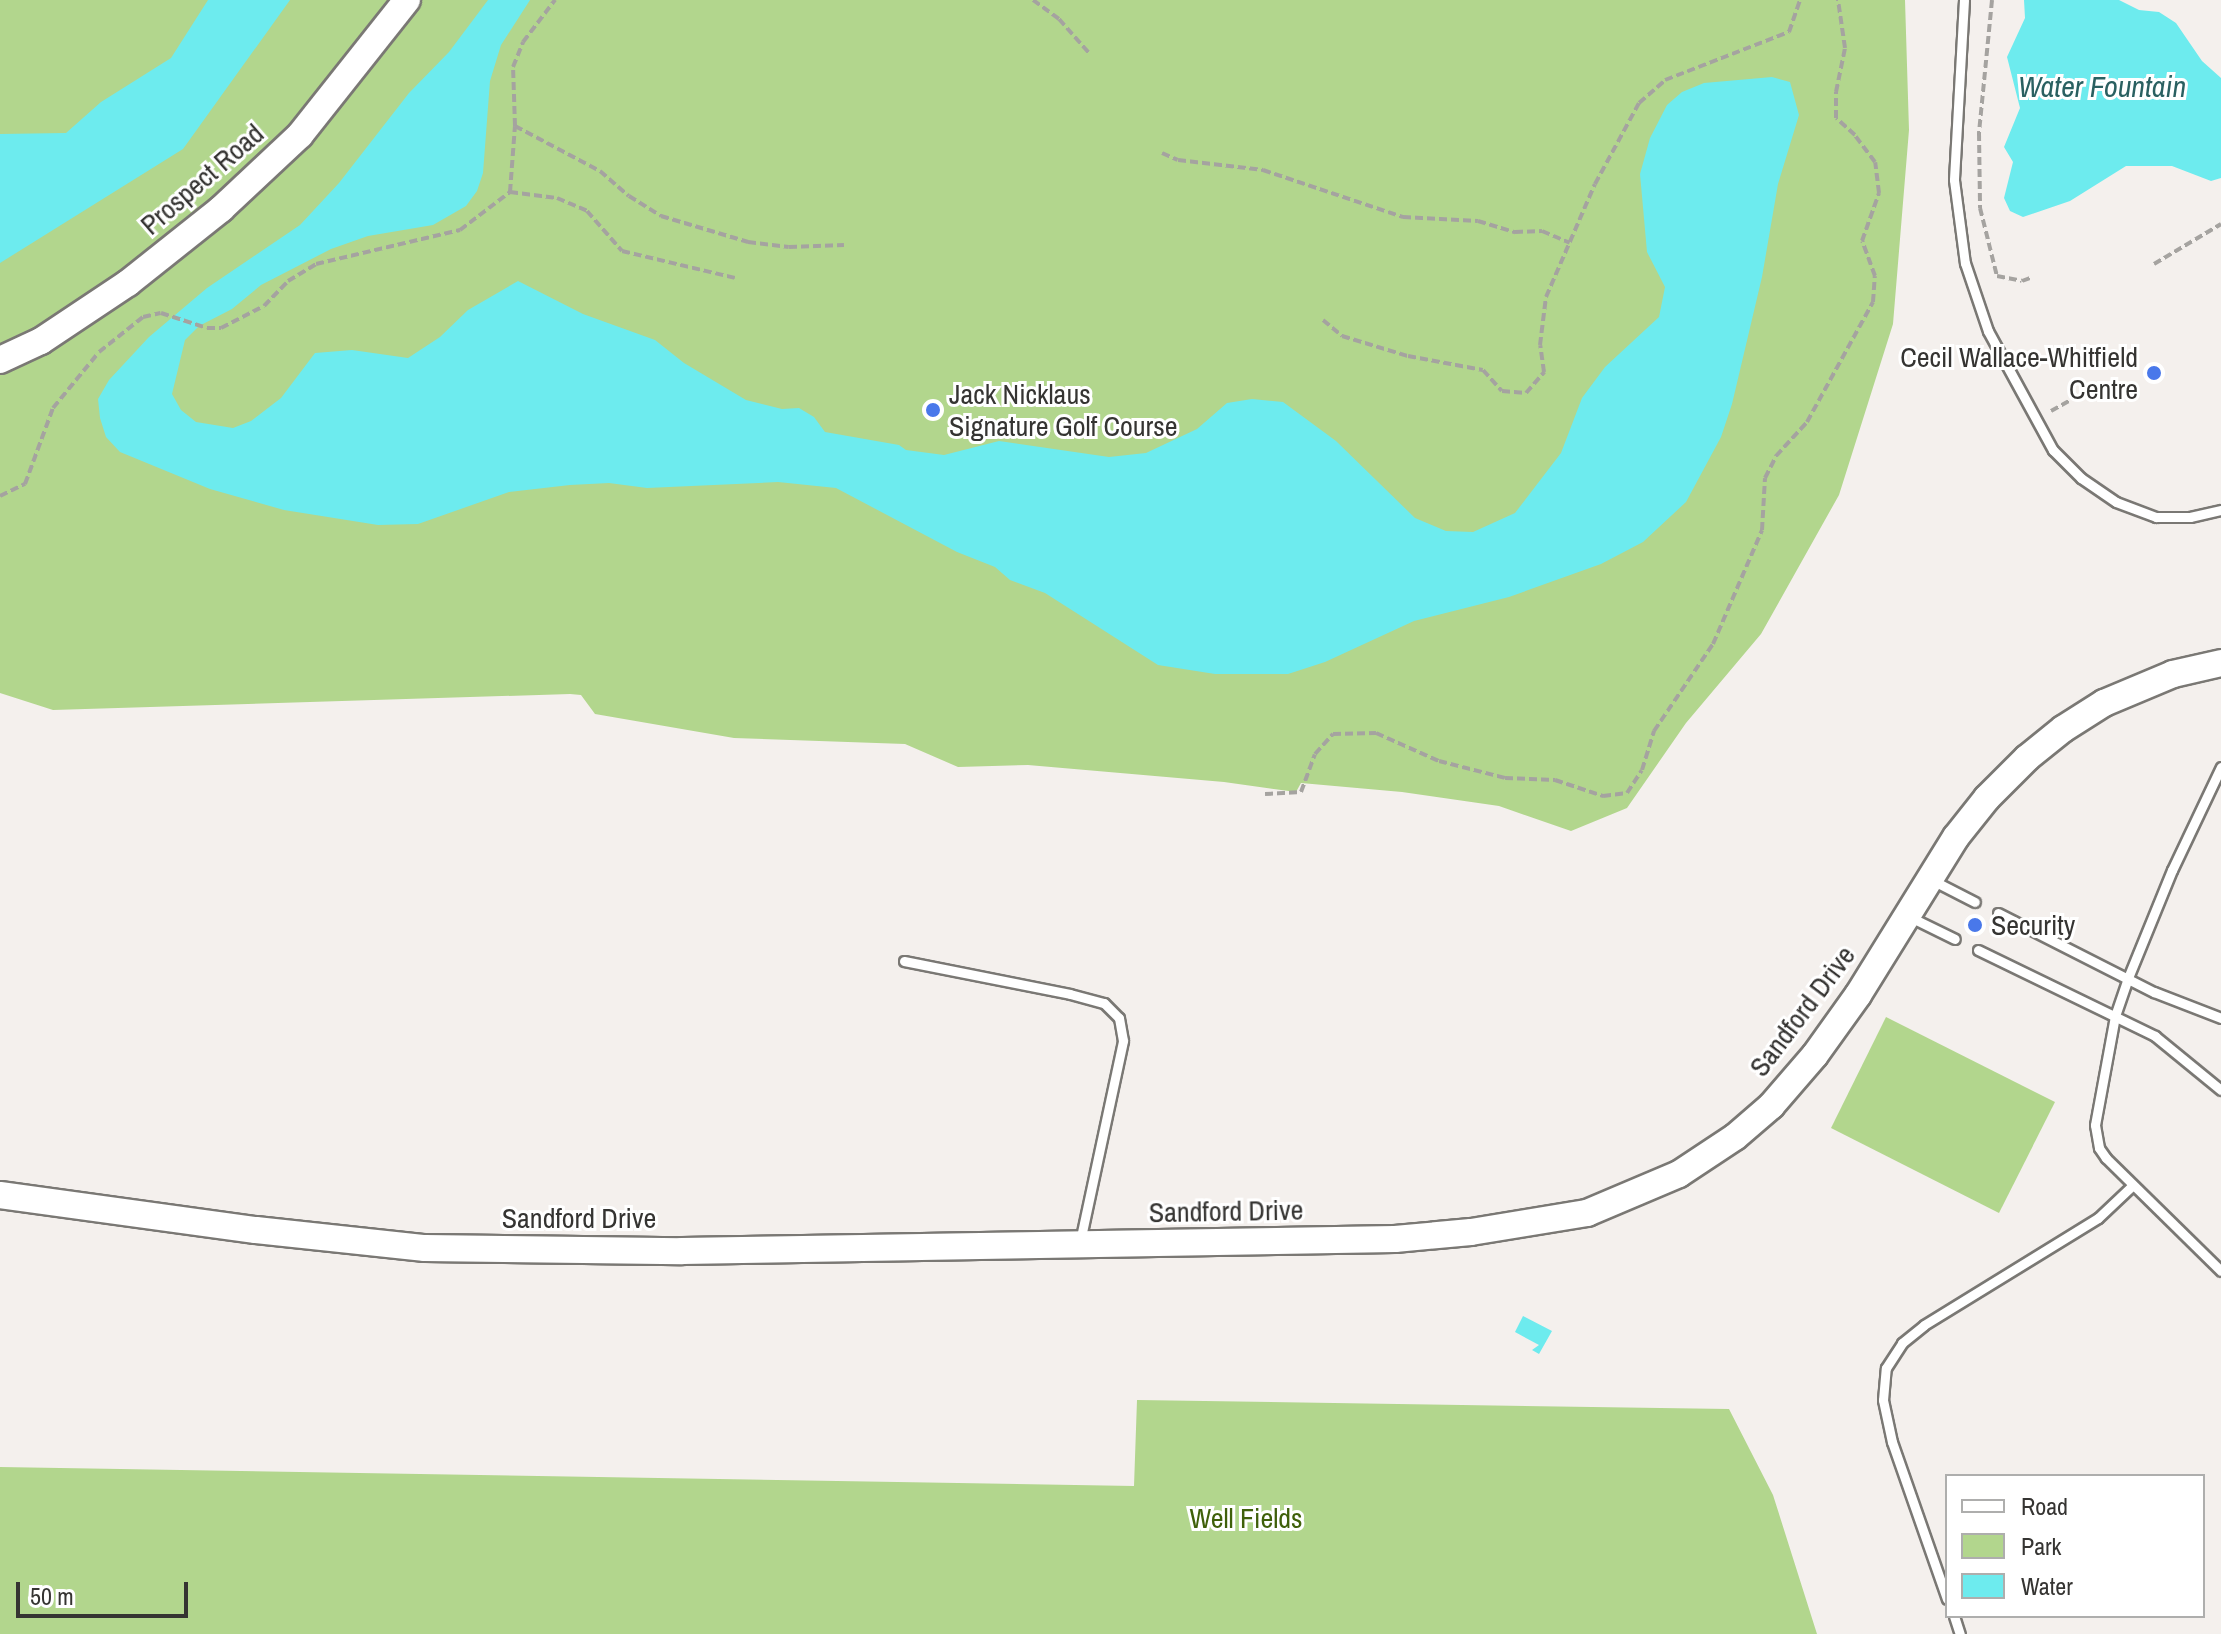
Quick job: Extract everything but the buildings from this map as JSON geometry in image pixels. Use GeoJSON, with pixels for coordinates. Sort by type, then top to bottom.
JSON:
{"type":"FeatureCollection","features":[{"type":"Feature","properties":{"kind":"street","name":"Prospect Road"},"geometry":{"type":"LineString","coordinates":[[0,360],[41,341],[128,283],[221,209],[300,135],[407,0]]}},
{"type":"Feature","properties":{"kind":"street","name":"Sandford Drive"},"geometry":{"type":"LineString","coordinates":[[0,1195],[256,1230],[425,1248],[682,1251],[1395,1239],[1528,1224],[1587,1213],[1627,1198],[1707,1157],[1771,1106],[1815,1055],[1858,995],[1929,878],[1987,798],[2063,729],[2135,688],[2173,674],[2221,663]]}},
{"type":"Feature","properties":{"kind":"lane"},"geometry":{"type":"LineString","coordinates":[[1964,0],[1954,180],[1965,263],[1988,331],[2053,450],[2081,478],[2116,502],[2156,517],[2190,517],[2221,510]]}},
{"type":"Feature","properties":{"kind":"lane"},"geometry":{"type":"LineString","coordinates":[[2221,767],[2172,870],[2128,978],[2115,1016],[2095,1110],[2096,1138],[2106,1158],[2221,1271]]}},
{"type":"Feature","properties":{"kind":"lane"},"geometry":{"type":"LineString","coordinates":[[1929,878],[1975,902]]}},
{"type":"Feature","properties":{"kind":"lane"},"geometry":{"type":"LineString","coordinates":[[1998,913],[2167,998],[2221,1018]]}},
{"type":"Feature","properties":{"kind":"lane"},"geometry":{"type":"LineString","coordinates":[[1906,915],[1955,939]]}},
{"type":"Feature","properties":{"kind":"lane"},"geometry":{"type":"LineString","coordinates":[[1978,950],[2155,1036],[2221,1090]]}},
{"type":"Feature","properties":{"kind":"lane"},"geometry":{"type":"LineString","coordinates":[[904,961],[1104,1003],[1119,1018],[1123,1041],[1080,1245]]}},
{"type":"Feature","properties":{"kind":"lane"},"geometry":{"type":"LineString","coordinates":[[1945,1593],[1892,1442],[1883,1400],[1886,1368],[1902,1343],[1924,1325],[2098,1218],[2133,1185]]}},
{"type":"Feature","properties":{"kind":"path"},"geometry":{"type":"LineString","coordinates":[[510,192],[515,126],[513,67],[523,42],[555,0]]}},
{"type":"Feature","properties":{"kind":"path"},"geometry":{"type":"LineString","coordinates":[[1033,0],[1059,19],[1090,54]]}},
{"type":"Feature","properties":{"kind":"path"},"geometry":{"type":"LineString","coordinates":[[1323,320],[1342,336],[1408,356],[1483,370],[1502,391],[1526,393],[1544,372],[1540,345],[1546,297],[1595,184],[1639,103],[1665,80],[1789,32],[1800,0]]}},
{"type":"Feature","properties":{"kind":"path"},"geometry":{"type":"LineString","coordinates":[[1265,794],[1301,792],[1315,754],[1333,734],[1376,733],[1439,761],[1505,778],[1555,780],[1603,796],[1627,793],[1642,770],[1654,731],[1713,644],[1762,530],[1765,478],[1776,456],[1807,422],[1873,302],[1875,276],[1862,241],[1879,193],[1875,162],[1855,135],[1836,118],[1836,92],[1845,48],[1838,0]]}},
{"type":"Feature","properties":{"kind":"path"},"geometry":{"type":"LineString","coordinates":[[1992,0],[1979,133],[1980,208],[1997,276],[2022,281],[2030,278]]}},
{"type":"Feature","properties":{"kind":"path"},"geometry":{"type":"LineString","coordinates":[[515,126],[600,171],[629,196],[661,216],[748,242],[789,247],[844,245]]}},
{"type":"Feature","properties":{"kind":"path"},"geometry":{"type":"LineString","coordinates":[[1162,153],[1178,160],[1263,170],[1403,217],[1478,221],[1515,232],[1542,231],[1570,243]]}},
{"type":"Feature","properties":{"kind":"path"},"geometry":{"type":"LineString","coordinates":[[0,496],[25,484],[53,408],[99,352],[143,317],[161,313],[207,328],[221,328],[264,306],[288,281],[316,264],[460,230],[510,192],[557,198],[587,211],[622,251],[735,278]]}},
{"type":"Feature","properties":{"kind":"path"},"geometry":{"type":"LineString","coordinates":[[2154,264],[2221,224]]}},
{"type":"Feature","properties":{"kind":"path"},"geometry":{"type":"LineString","coordinates":[[2035,419],[2087,391]]}},
{"type":"Feature","properties":{"kind":"green space","name":"Jack Nicklaus Signature Golf Course"},"geometry":{"type":"Polygon","coordinates":[[[0,0],[1905,0],[1909,130],[1893,324],[1839,495],[1761,634],[1686,723],[1627,808],[1571,831],[1499,806],[1402,792],[1301,783],[1296,792],[1224,782],[1028,765],[958,767],[905,744],[734,738],[595,714],[581,695],[570,694],[53,710],[0,693],[0,0]]]}},
{"type":"Feature","properties":{"kind":"green space"},"geometry":{"type":"Polygon","coordinates":[[[1886,1017],[2055,1102],[1999,1213],[1831,1128],[1886,1017]]]}},
{"type":"Feature","properties":{"kind":"green space","name":"Well Fields"},"geometry":{"type":"Polygon","coordinates":[[[1137,1400],[1729,1409],[1773,1495],[1817,1634],[0,1634],[0,1467],[1134,1486],[1137,1400]]]}},
{"type":"Feature","properties":{"kind":"water"},"geometry":{"type":"Polygon","coordinates":[[[208,0],[290,0],[183,149],[0,263],[0,134],[66,133],[101,102],[171,58],[208,0]]]}},
{"type":"Feature","properties":{"kind":"water"},"geometry":{"type":"Polygon","coordinates":[[[488,0],[530,0],[501,45],[490,81],[483,173],[477,191],[466,206],[433,225],[368,236],[331,249],[261,285],[232,309],[199,326],[185,340],[172,394],[181,410],[196,422],[233,428],[251,421],[281,398],[315,353],[352,350],[408,358],[440,337],[468,310],[518,281],[583,314],[655,340],[684,363],[746,400],[782,409],[799,408],[814,417],[825,432],[899,445],[906,450],[944,455],[999,441],[1109,457],[1146,453],[1197,429],[1227,403],[1252,399],[1283,402],[1336,441],[1415,518],[1446,531],[1473,532],[1515,513],[1561,453],[1582,398],[1605,367],[1659,317],[1665,287],[1647,252],[1640,174],[1650,138],[1667,105],[1682,92],[1704,83],[1772,77],[1790,82],[1799,115],[1778,184],[1762,277],[1732,404],[1721,437],[1686,502],[1643,542],[1601,564],[1509,597],[1414,621],[1325,662],[1288,674],[1215,674],[1158,665],[1045,593],[1010,580],[995,567],[957,552],[836,488],[778,482],[647,488],[609,483],[570,485],[509,492],[418,524],[378,525],[284,510],[210,489],[120,452],[106,437],[100,418],[98,399],[109,380],[149,337],[207,288],[300,225],[339,183],[409,93],[449,52],[488,0]]]}},
{"type":"Feature","properties":{"kind":"water","name":"Water Fountain"},"geometry":{"type":"Polygon","coordinates":[[[2024,0],[2119,0],[2139,10],[2159,12],[2176,23],[2202,61],[2221,78],[2221,178],[2211,181],[2172,166],[2126,166],[2070,201],[2023,217],[2010,211],[2004,198],[2013,162],[2004,147],[2020,108],[2007,57],[2025,18],[2024,0]]]}},
{"type":"Feature","properties":{"kind":"water"},"geometry":{"type":"Polygon","coordinates":[[[1523,1316],[1552,1331],[1539,1354],[1532,1350],[1539,1345],[1515,1332],[1523,1316]]]}},
{"type":"Feature","properties":{"kind":"place","name":"Cecil Wallace-Whitfield Centre"},"geometry":{"type":"Point","coordinates":[2154,373]}},
{"type":"Feature","properties":{"kind":"place","name":"Jack Nicklaus Signature Golf Course"},"geometry":{"type":"Point","coordinates":[933,410]}},
{"type":"Feature","properties":{"kind":"place","name":"Security"},"geometry":{"type":"Point","coordinates":[1975,925]}}]}
